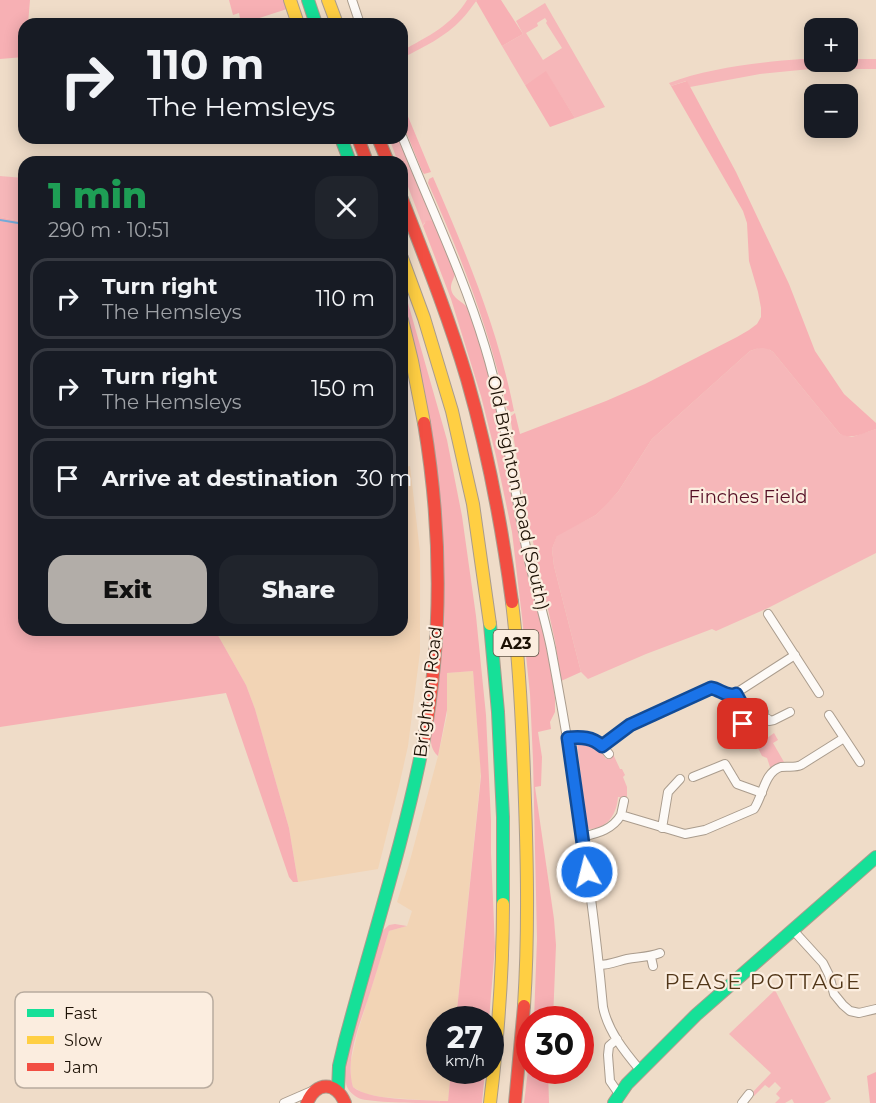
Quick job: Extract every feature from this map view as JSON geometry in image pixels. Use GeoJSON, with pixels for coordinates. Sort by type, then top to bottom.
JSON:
{"type":"FeatureCollection","features":[{"type":"Feature","properties":{"kind":"main road"},"geometry":{"type":"LineString","coordinates":[[290,0],[296,18]]}},
{"type":"Feature","properties":{"kind":"main road"},"geometry":{"type":"LineString","coordinates":[[308,0],[314,18]]}},
{"type":"Feature","properties":{"kind":"main road"},"geometry":{"type":"LineString","coordinates":[[328,0],[335,18]]}},
{"type":"Feature","properties":{"kind":"main road","name":"A23"},"geometry":{"type":"LineString","coordinates":[[408,215],[445,311],[474,405],[496,500],[513,609],[523,742],[527,936],[522,1034],[515,1103]]}},
{"type":"Feature","properties":{"kind":"main road","name":"A23"},"geometry":{"type":"LineString","coordinates":[[408,274],[424,318],[452,411],[473,504],[489,610],[498,712],[503,817],[503,940],[498,1036],[490,1103]]}},
{"type":"Feature","properties":{"kind":"main road","name":"Brighton Road"},"geometry":{"type":"LineString","coordinates":[[307,1103],[310,1095],[331,1076],[341,1058],[381,914],[419,764],[426,725],[435,656],[438,602],[436,511],[430,454],[408,348]]}},
{"type":"Feature","properties":{"kind":"main road"},"geometry":{"type":"LineString","coordinates":[[616,1099],[640,1070],[711,1001],[876,857]]}},
{"type":"Feature","properties":{"kind":"main road","name":"Brighton Road"},"geometry":{"type":"LineString","coordinates":[[341,1058],[345,1098]]}},
{"type":"Feature","properties":{"kind":"main road"},"geometry":{"type":"LineString","coordinates":[[317,1089],[331,1087],[345,1098]]}},
{"type":"Feature","properties":{"kind":"street"},"geometry":{"type":"LineString","coordinates":[[352,0],[358,18]]}},
{"type":"Feature","properties":{"kind":"street","name":"Old Brighton Road (South)"},"geometry":{"type":"LineString","coordinates":[[405,144],[455,262],[476,319],[496,385],[526,548],[546,624],[568,738],[604,1013],[610,1029],[640,1070]]}},
{"type":"Feature","properties":{"kind":"street"},"geometry":{"type":"LineString","coordinates":[[768,614],[819,693]]}},
{"type":"Feature","properties":{"kind":"street"},"geometry":{"type":"LineString","coordinates":[[602,746],[630,725],[707,689],[715,688],[731,695],[736,694],[795,655]]}},
{"type":"Feature","properties":{"kind":"street"},"geometry":{"type":"LineString","coordinates":[[731,744],[746,735],[746,719],[736,694]]}},
{"type":"Feature","properties":{"kind":"street"},"geometry":{"type":"LineString","coordinates":[[746,719],[760,708],[769,721],[790,712]]}},
{"type":"Feature","properties":{"kind":"street"},"geometry":{"type":"LineString","coordinates":[[829,714],[860,762]]}},
{"type":"Feature","properties":{"kind":"street"},"geometry":{"type":"LineString","coordinates":[[568,738],[587,738],[596,741],[609,753]]}},
{"type":"Feature","properties":{"kind":"street"},"geometry":{"type":"LineString","coordinates":[[621,815],[686,834],[701,831],[752,810],[769,776],[776,770],[801,765],[844,738]]}},
{"type":"Feature","properties":{"kind":"street"},"geometry":{"type":"LineString","coordinates":[[693,777],[725,764],[739,785],[762,793]]}},
{"type":"Feature","properties":{"kind":"street"},"geometry":{"type":"LineString","coordinates":[[662,828],[668,792],[680,779]]}},
{"type":"Feature","properties":{"kind":"street"},"geometry":{"type":"LineString","coordinates":[[582,837],[599,833],[617,822],[624,801]]}},
{"type":"Feature","properties":{"kind":"street"},"geometry":{"type":"LineString","coordinates":[[792,929],[823,963],[834,994],[843,1005],[859,1013],[876,1009]]}},
{"type":"Feature","properties":{"kind":"street"},"geometry":{"type":"LineString","coordinates":[[599,965],[632,958],[651,957],[660,953]]}},
{"type":"Feature","properties":{"kind":"street"},"geometry":{"type":"LineString","coordinates":[[651,957],[653,966]]}},
{"type":"Feature","properties":{"kind":"street"},"geometry":{"type":"LineString","coordinates":[[616,1099],[610,1081],[608,1055],[609,1046],[617,1039]]}},
{"type":"Feature","properties":{"kind":"street"},"geometry":{"type":"LineString","coordinates":[[284,1103],[317,1089]]}},
{"type":"Feature","properties":{"kind":"shaded area"},"geometry":{"type":"Polygon","coordinates":[[[0,0],[30,0],[28,18],[18,18],[18,58],[0,59],[0,0]]]}},
{"type":"Feature","properties":{"kind":"shaded area"},"geometry":{"type":"Polygon","coordinates":[[[229,0],[284,0],[287,9],[259,18],[240,18],[239,13],[233,15],[229,0]]]}},
{"type":"Feature","properties":{"kind":"shaded area"},"geometry":{"type":"Polygon","coordinates":[[[477,0],[501,0],[523,34],[502,46],[477,0]]]}},
{"type":"Feature","properties":{"kind":"shaded area"},"geometry":{"type":"Polygon","coordinates":[[[546,71],[575,118],[550,127],[525,85],[546,71]]]}},
{"type":"Feature","properties":{"kind":"shaded area"},"geometry":{"type":"Polygon","coordinates":[[[687,81],[736,172],[789,284],[815,351],[844,394],[876,423],[876,429],[854,436],[840,434],[773,352],[762,348],[750,351],[652,439],[618,492],[596,515],[557,536],[552,549],[554,566],[581,672],[561,681],[555,641],[526,510],[510,417],[515,413],[520,434],[606,401],[645,384],[737,337],[757,324],[761,317],[758,292],[749,261],[747,223],[743,211],[671,86],[687,81]]]}},
{"type":"Feature","properties":{"kind":"shaded area"},"geometry":{"type":"Polygon","coordinates":[[[408,116],[431,172],[424,174],[408,137],[408,116]]]}},
{"type":"Feature","properties":{"kind":"shaded area"},"geometry":{"type":"Polygon","coordinates":[[[433,177],[469,263],[490,321],[514,411],[507,409],[474,294],[428,183],[433,177]]]}},
{"type":"Feature","properties":{"kind":"shaded area"},"geometry":{"type":"Polygon","coordinates":[[[0,217],[18,221],[18,636],[218,636],[246,685],[255,709],[289,828],[298,882],[293,882],[289,877],[226,693],[0,727],[0,217]]]}},
{"type":"Feature","properties":{"kind":"shaded area"},"geometry":{"type":"Polygon","coordinates":[[[426,221],[433,221],[455,272],[451,285],[452,291],[469,310],[492,384],[550,663],[555,712],[550,722],[551,729],[538,732],[542,757],[541,786],[535,787],[554,919],[556,945],[554,1006],[535,1006],[537,939],[530,694],[512,532],[481,396],[451,299],[423,226],[426,221]]]}},
{"type":"Feature","properties":{"kind":"shaded area"},"geometry":{"type":"Polygon","coordinates":[[[408,303],[447,440],[462,516],[476,616],[486,715],[491,821],[495,947],[490,1006],[457,1006],[481,776],[473,671],[447,673],[447,710],[438,756],[433,749],[430,735],[442,586],[408,341],[408,303]]]}},
{"type":"Feature","properties":{"kind":"shaded area"},"geometry":{"type":"Polygon","coordinates":[[[408,466],[410,466],[420,552],[420,652],[408,746],[378,869],[298,882],[289,828],[255,709],[246,685],[218,636],[408,636],[408,466]]]}},
{"type":"Feature","properties":{"kind":"shaded area"},"geometry":{"type":"Polygon","coordinates":[[[473,671],[481,772],[457,1006],[426,1006],[426,1084],[450,1084],[448,1102],[365,1094],[353,1087],[351,1080],[351,1061],[358,1031],[389,931],[407,926],[412,911],[397,902],[438,756],[447,715],[447,673],[473,671]]]}},
{"type":"Feature","properties":{"kind":"shaded area"},"geometry":{"type":"Polygon","coordinates":[[[876,1072],[876,1103],[870,1103],[867,1076],[876,1072]]]}},
{"type":"Feature","properties":{"kind":"shaded area"},"geometry":{"type":"Polygon","coordinates":[[[450,1084],[484,1084],[482,1103],[439,1103],[448,1101],[450,1084]]]}},
{"type":"Feature","properties":{"kind":"shaded area"},"geometry":{"type":"Polygon","coordinates":[[[526,1084],[548,1084],[549,1103],[524,1103],[526,1084]]]}},
{"type":"Feature","properties":{"kind":"green space"},"geometry":{"type":"Polygon","coordinates":[[[467,0],[477,0],[449,31],[408,55],[408,48],[446,24],[467,0]]]}},
{"type":"Feature","properties":{"kind":"green space"},"geometry":{"type":"Polygon","coordinates":[[[545,3],[605,107],[575,118],[546,72],[525,85],[502,46],[523,34],[516,21],[545,3]],[[545,18],[537,23],[538,26],[526,33],[543,60],[562,48],[546,23],[545,18]]]}},
{"type":"Feature","properties":{"kind":"green space"},"geometry":{"type":"Polygon","coordinates":[[[804,59],[804,70],[760,74],[690,87],[686,81],[671,86],[669,83],[717,70],[804,59]]]}},
{"type":"Feature","properties":{"kind":"green space"},"geometry":{"type":"Polygon","coordinates":[[[858,59],[876,59],[876,69],[858,69],[858,59]]]}},
{"type":"Feature","properties":{"kind":"green space"},"geometry":{"type":"Polygon","coordinates":[[[391,144],[401,144],[406,156],[396,156],[391,144]]]}},
{"type":"Feature","properties":{"kind":"green space"},"geometry":{"type":"Polygon","coordinates":[[[408,160],[433,221],[424,223],[423,226],[408,187],[408,160]]]}},
{"type":"Feature","properties":{"kind":"green space"},"geometry":{"type":"Polygon","coordinates":[[[0,176],[18,178],[18,221],[0,217],[0,176]]]}},
{"type":"Feature","properties":{"kind":"green space","name":"Finches Field"},"geometry":{"type":"Polygon","coordinates":[[[761,347],[773,352],[840,434],[852,437],[876,429],[876,553],[768,608],[716,631],[712,629],[588,679],[581,672],[554,566],[552,549],[557,535],[596,515],[618,492],[652,439],[750,351],[761,347]]]}},
{"type":"Feature","properties":{"kind":"green space"},"geometry":{"type":"Polygon","coordinates":[[[774,733],[778,740],[773,743],[784,762],[772,768],[757,746],[768,740],[767,738],[774,733]]]}},
{"type":"Feature","properties":{"kind":"green space"},"geometry":{"type":"Polygon","coordinates":[[[589,741],[597,746],[606,759],[613,754],[625,775],[623,777],[627,787],[627,798],[618,797],[616,809],[610,819],[601,826],[589,829],[577,744],[589,741]]]}},
{"type":"Feature","properties":{"kind":"green space"},"geometry":{"type":"Polygon","coordinates":[[[389,925],[407,926],[389,931],[354,1043],[351,1065],[353,1087],[371,1095],[440,1101],[439,1103],[399,1103],[361,1099],[351,1093],[347,1087],[345,1075],[347,1057],[369,966],[379,934],[389,925]]]}},
{"type":"Feature","properties":{"kind":"green space"},"geometry":{"type":"Polygon","coordinates":[[[775,990],[831,1099],[824,1103],[794,1103],[792,1099],[785,1103],[775,1103],[780,1098],[776,1094],[781,1088],[775,1082],[769,1088],[765,1085],[754,1096],[752,1093],[771,1073],[729,1034],[775,990]]]}},
{"type":"Feature","properties":{"kind":"waterway"},"geometry":{"type":"LineString","coordinates":[[0,220],[18,223]]}},
{"type":"Feature","properties":{"kind":"traffic: fast"},"geometry":{"type":"LineString","coordinates":[[308,0],[314,18]]}},
{"type":"Feature","properties":{"kind":"traffic: fast"},"geometry":{"type":"LineString","coordinates":[[343,144],[348,156]]}},
{"type":"Feature","properties":{"kind":"traffic: fast"},"geometry":{"type":"LineString","coordinates":[[490,624],[498,712],[503,817],[503,904]]}},
{"type":"Feature","properties":{"kind":"traffic: fast"},"geometry":{"type":"LineString","coordinates":[[338,1090],[339,1066],[345,1041],[396,856],[423,744]]}},
{"type":"Feature","properties":{"kind":"traffic: fast"},"geometry":{"type":"LineString","coordinates":[[614,1103],[627,1084],[696,1015],[876,857]]}},
{"type":"Feature","properties":{"kind":"traffic: slow"},"geometry":{"type":"LineString","coordinates":[[290,0],[296,18]]}},
{"type":"Feature","properties":{"kind":"traffic: slow"},"geometry":{"type":"LineString","coordinates":[[328,0],[335,18]]}},
{"type":"Feature","properties":{"kind":"traffic: slow"},"geometry":{"type":"LineString","coordinates":[[408,274],[424,318],[452,411],[473,504],[490,624]]}},
{"type":"Feature","properties":{"kind":"traffic: slow"},"geometry":{"type":"LineString","coordinates":[[408,345],[424,423]]}},
{"type":"Feature","properties":{"kind":"traffic: slow"},"geometry":{"type":"LineString","coordinates":[[512,602],[520,688],[526,832],[527,919],[524,1006]]}},
{"type":"Feature","properties":{"kind":"traffic: slow"},"geometry":{"type":"LineString","coordinates":[[490,1103],[500,1004],[503,904]]}},
{"type":"Feature","properties":{"kind":"traffic: jam"},"geometry":{"type":"LineString","coordinates":[[360,144],[365,156]]}},
{"type":"Feature","properties":{"kind":"traffic: jam"},"geometry":{"type":"LineString","coordinates":[[380,144],[386,156]]}},
{"type":"Feature","properties":{"kind":"traffic: jam"},"geometry":{"type":"LineString","coordinates":[[408,214],[445,311],[475,406],[494,490],[512,602]]}},
{"type":"Feature","properties":{"kind":"traffic: jam"},"geometry":{"type":"LineString","coordinates":[[423,744],[434,664],[438,584],[434,503],[424,423]]}},
{"type":"Feature","properties":{"kind":"traffic: jam"},"geometry":{"type":"LineString","coordinates":[[515,1103],[517,1084]]}},
{"type":"Feature","properties":{"kind":"traffic: jam"},"geometry":{"type":"LineString","coordinates":[[307,1103],[315,1091],[326,1086],[337,1091],[345,1103]]}},
{"type":"Feature","properties":{"kind":"district","name":"PEASE POTTAGE"},"geometry":{"type":"Point","coordinates":[763,981]}},
{"type":"Feature","properties":{"kind":"route"},"geometry":{"type":"LineString","coordinates":[[587,872],[568,738],[587,738],[602,746],[630,725],[711,688],[729,695],[736,694],[747,714],[741,718],[743,724]]}}]}
